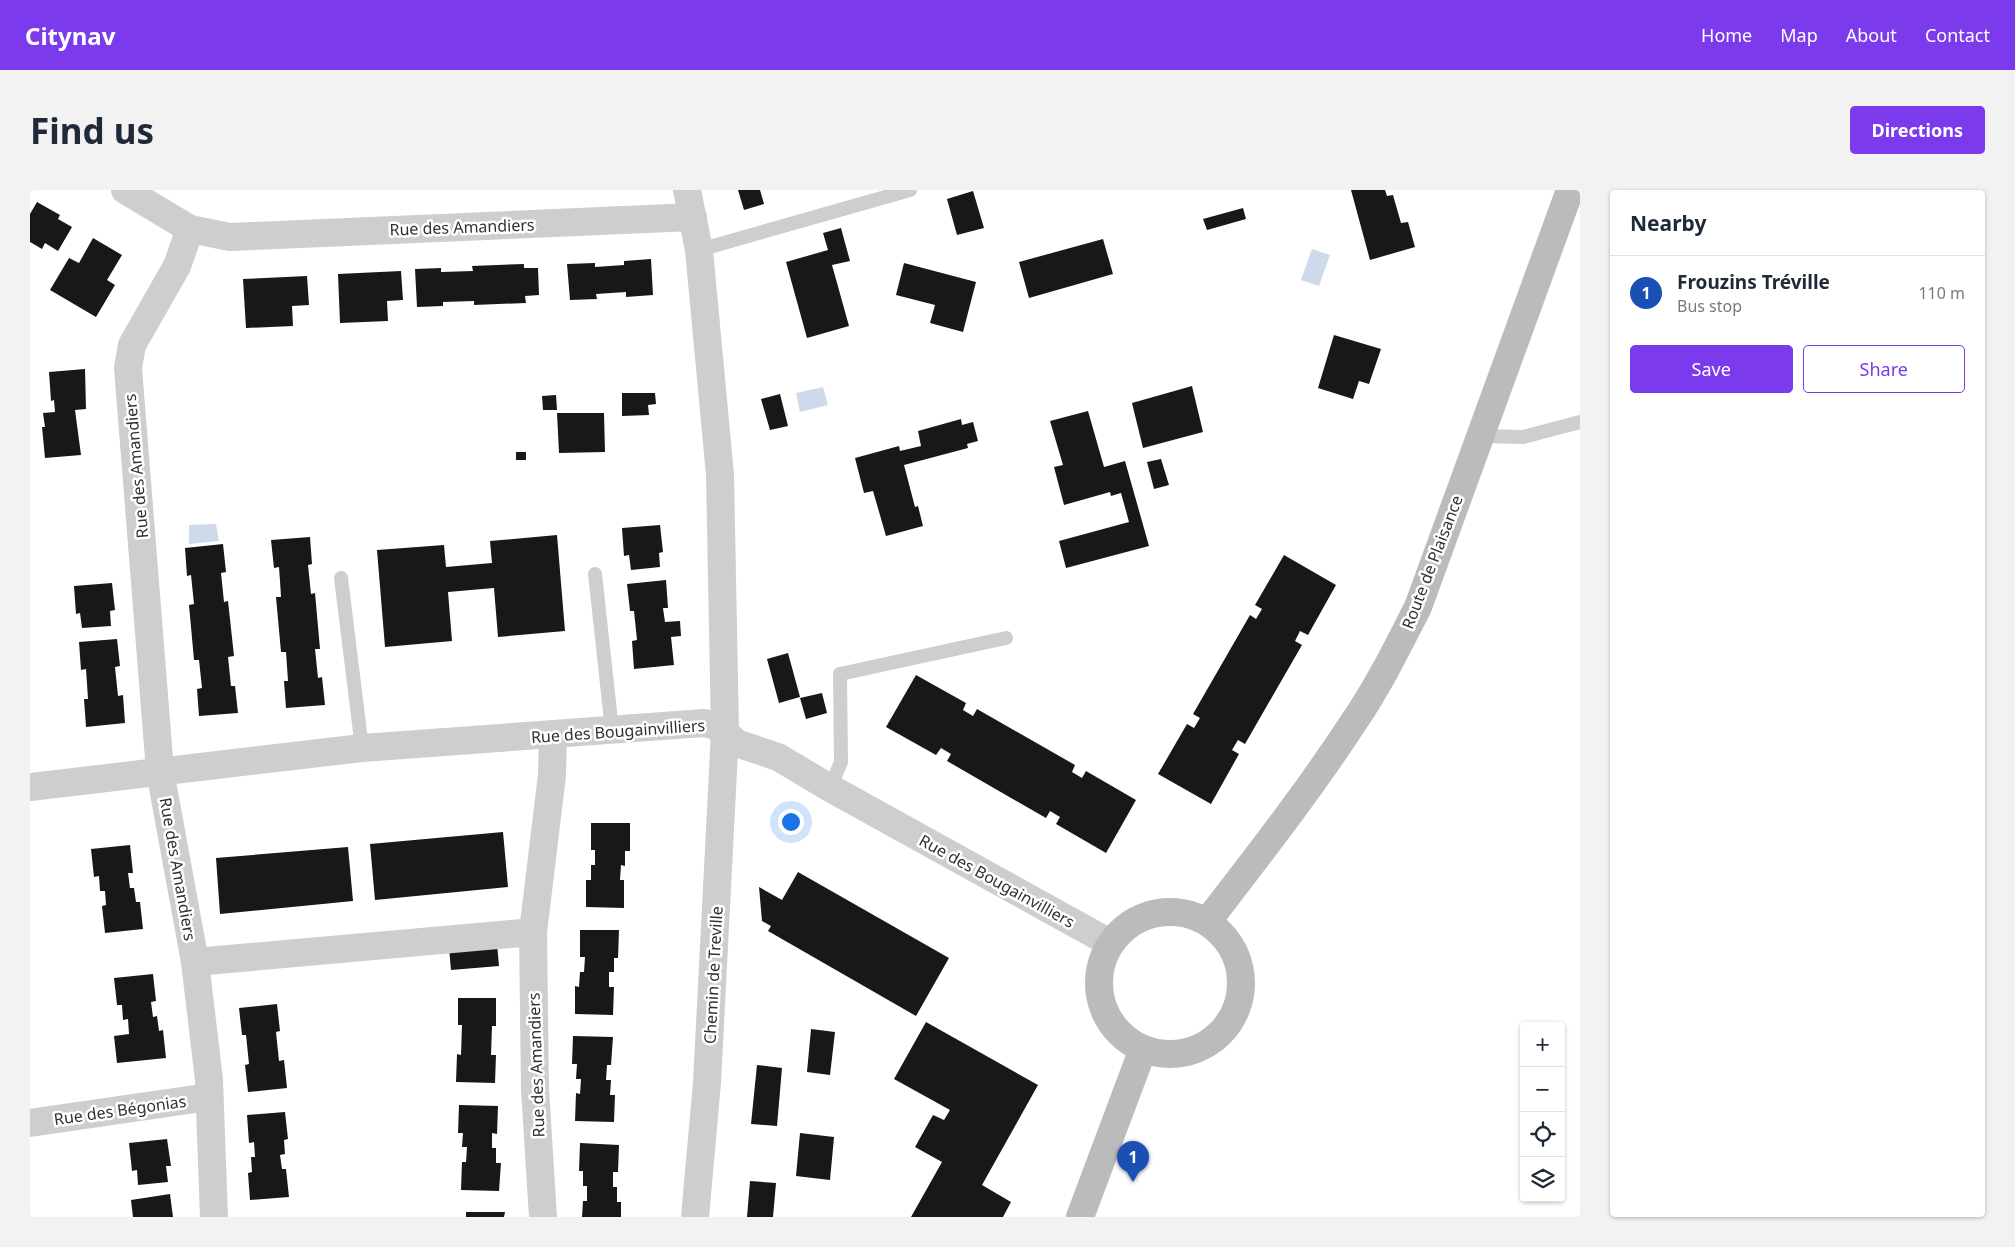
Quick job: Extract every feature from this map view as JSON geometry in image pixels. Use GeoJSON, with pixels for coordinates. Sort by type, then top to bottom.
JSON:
{"type":"FeatureCollection","features":[{"type":"Feature","properties":{"kind":"main road","name":"Route de Plaisance"},"geometry":{"type":"LineString","coordinates":[[1207,922],[1268,843],[1354,722],[1418,607],[1570,190]]}},
{"type":"Feature","properties":{"kind":"main road"},"geometry":{"type":"LineString","coordinates":[[1181,912],[1207,922],[1224,938],[1236,958],[1241,981],[1238,1004],[1227,1025],[1211,1042],[1190,1051],[1166,1054],[1143,1049],[1125,1038],[1111,1023],[1102,1004],[1098,983],[1101,963],[1110,943],[1129,924],[1154,913],[1181,912]]}},
{"type":"Feature","properties":{"kind":"main road"},"geometry":{"type":"LineString","coordinates":[[1080,1217],[1143,1049]]}},
{"type":"Feature","properties":{"kind":"street"},"geometry":{"type":"LineString","coordinates":[[126,190],[190,229]]}},
{"type":"Feature","properties":{"kind":"street","name":"Chemin de Treville"},"geometry":{"type":"LineString","coordinates":[[687,190],[699,250],[720,475],[725,732],[707,1083],[695,1217]]}},
{"type":"Feature","properties":{"kind":"street","name":"Rue des Amandiers"},"geometry":{"type":"LineString","coordinates":[[214,1217],[209,1097],[195,962],[160,770],[128,368],[132,345],[177,266],[190,229],[230,236],[693,216]]}},
{"type":"Feature","properties":{"kind":"street","name":"Rue des Bougainvilliers"},"geometry":{"type":"LineString","coordinates":[[30,787],[160,770],[362,748],[704,723],[713,725],[725,732],[736,743],[778,757],[830,788],[1110,943]]}},
{"type":"Feature","properties":{"kind":"street","name":"Rue des Amandiers"},"geometry":{"type":"LineString","coordinates":[[543,1217],[535,1089],[532,932],[552,775],[553,735]]}},
{"type":"Feature","properties":{"kind":"street"},"geometry":{"type":"LineString","coordinates":[[195,962],[532,932]]}},
{"type":"Feature","properties":{"kind":"street","name":"Rue des Bégonias"},"geometry":{"type":"LineString","coordinates":[[30,1123],[209,1097]]}},
{"type":"Feature","properties":{"kind":"lane"},"geometry":{"type":"LineString","coordinates":[[699,250],[910,190]]}},
{"type":"Feature","properties":{"kind":"lane"},"geometry":{"type":"LineString","coordinates":[[1480,436],[1523,437],[1580,422]]}},
{"type":"Feature","properties":{"kind":"lane"},"geometry":{"type":"LineString","coordinates":[[595,574],[612,730]]}},
{"type":"Feature","properties":{"kind":"lane"},"geometry":{"type":"LineString","coordinates":[[341,578],[362,748]]}},
{"type":"Feature","properties":{"kind":"lane"},"geometry":{"type":"LineString","coordinates":[[830,788],[841,762],[840,674],[1006,638]]}},
{"type":"Feature","properties":{"kind":"water"},"geometry":{"type":"Polygon","coordinates":[[[1312,249],[1330,255],[1319,286],[1301,280],[1312,249]]]}},
{"type":"Feature","properties":{"kind":"water"},"geometry":{"type":"Polygon","coordinates":[[[823,387],[828,405],[800,412],[796,393],[823,387]]]}},
{"type":"Feature","properties":{"kind":"water"},"geometry":{"type":"Polygon","coordinates":[[[216,524],[219,541],[189,544],[189,525],[216,524]]]}},
{"type":"Feature","properties":{"kind":"building"},"geometry":{"type":"Polygon","coordinates":[[[738,190],[760,190],[764,204],[744,210],[738,190]]]}},
{"type":"Feature","properties":{"kind":"building"},"geometry":{"type":"Polygon","coordinates":[[[1351,190],[1385,190],[1387,196],[1393,195],[1401,223],[1408,222],[1415,247],[1370,260],[1351,190]]]}},
{"type":"Feature","properties":{"kind":"building"},"geometry":{"type":"Polygon","coordinates":[[[973,191],[984,228],[957,235],[947,199],[973,191]]]}},
{"type":"Feature","properties":{"kind":"building"},"geometry":{"type":"Polygon","coordinates":[[[37,202],[60,215],[58,219],[72,227],[58,251],[45,243],[42,249],[30,242],[30,214],[37,202]]]}},
{"type":"Feature","properties":{"kind":"building"},"geometry":{"type":"Polygon","coordinates":[[[1243,208],[1246,219],[1207,230],[1203,219],[1243,208]]]}},
{"type":"Feature","properties":{"kind":"building"},"geometry":{"type":"Polygon","coordinates":[[[841,228],[850,261],[832,265],[849,326],[807,338],[786,262],[828,250],[823,233],[841,228]]]}},
{"type":"Feature","properties":{"kind":"building"},"geometry":{"type":"Polygon","coordinates":[[[93,238],[122,255],[107,280],[115,285],[96,317],[50,290],[69,258],[79,263],[93,238]]]}},
{"type":"Feature","properties":{"kind":"building"},"geometry":{"type":"Polygon","coordinates":[[[1103,239],[1113,274],[1029,298],[1019,262],[1103,239]]]}},
{"type":"Feature","properties":{"kind":"building"},"geometry":{"type":"Polygon","coordinates":[[[651,259],[653,295],[626,297],[626,292],[596,294],[597,299],[570,300],[567,264],[595,263],[595,267],[624,265],[624,261],[651,259]]]}},
{"type":"Feature","properties":{"kind":"building"},"geometry":{"type":"Polygon","coordinates":[[[904,263],[976,282],[963,332],[930,323],[935,305],[896,295],[904,263]]]}},
{"type":"Feature","properties":{"kind":"building"},"geometry":{"type":"Polygon","coordinates":[[[524,264],[524,268],[538,268],[539,295],[525,296],[526,303],[474,305],[474,301],[443,302],[443,306],[417,307],[415,269],[441,268],[441,272],[473,271],[472,266],[524,264]]]}},
{"type":"Feature","properties":{"kind":"building"},"geometry":{"type":"Polygon","coordinates":[[[401,271],[403,300],[387,301],[388,321],[340,323],[338,274],[401,271]]]}},
{"type":"Feature","properties":{"kind":"building"},"geometry":{"type":"Polygon","coordinates":[[[307,276],[309,305],[292,306],[293,326],[246,328],[243,279],[307,276]]]}},
{"type":"Feature","properties":{"kind":"building"},"geometry":{"type":"Polygon","coordinates":[[[1334,335],[1381,349],[1369,384],[1359,381],[1353,399],[1318,388],[1334,335]]]}},
{"type":"Feature","properties":{"kind":"building"},"geometry":{"type":"Polygon","coordinates":[[[85,369],[86,409],[75,410],[81,455],[45,458],[42,427],[45,427],[43,413],[55,412],[54,400],[51,401],[49,372],[85,369]]]}},
{"type":"Feature","properties":{"kind":"building"},"geometry":{"type":"Polygon","coordinates":[[[1192,386],[1203,432],[1143,448],[1132,403],[1192,386]]]}},
{"type":"Feature","properties":{"kind":"building"},"geometry":{"type":"Polygon","coordinates":[[[622,393],[655,393],[656,404],[648,405],[649,415],[622,416],[622,393]]]}},
{"type":"Feature","properties":{"kind":"building"},"geometry":{"type":"Polygon","coordinates":[[[780,394],[788,426],[770,430],[761,399],[780,394]]]}},
{"type":"Feature","properties":{"kind":"building"},"geometry":{"type":"Polygon","coordinates":[[[556,395],[557,410],[543,410],[542,396],[556,395]]]}},
{"type":"Feature","properties":{"kind":"building"},"geometry":{"type":"Polygon","coordinates":[[[1088,411],[1104,467],[1125,461],[1149,546],[1066,568],[1059,541],[1129,522],[1121,493],[1111,496],[1110,492],[1064,505],[1054,467],[1063,465],[1050,421],[1088,411]]]}},
{"type":"Feature","properties":{"kind":"building"},"geometry":{"type":"Polygon","coordinates":[[[557,413],[604,413],[605,452],[559,453],[557,413]]]}},
{"type":"Feature","properties":{"kind":"building"},"geometry":{"type":"Polygon","coordinates":[[[961,419],[962,425],[973,422],[978,441],[967,444],[968,448],[904,465],[915,507],[918,506],[923,526],[886,536],[873,491],[864,493],[855,458],[899,446],[900,451],[921,446],[918,431],[961,419]]]}},
{"type":"Feature","properties":{"kind":"building"},"geometry":{"type":"Polygon","coordinates":[[[516,452],[526,452],[526,460],[516,460],[516,452]]]}},
{"type":"Feature","properties":{"kind":"building"},"geometry":{"type":"Polygon","coordinates":[[[1161,459],[1169,485],[1154,489],[1147,462],[1161,459]]]}},
{"type":"Feature","properties":{"kind":"building"},"geometry":{"type":"Polygon","coordinates":[[[660,525],[663,552],[659,553],[660,567],[631,570],[629,555],[624,556],[622,528],[660,525]]]}},
{"type":"Feature","properties":{"kind":"building"},"geometry":{"type":"Polygon","coordinates":[[[557,535],[565,631],[498,637],[494,588],[448,592],[452,641],[385,647],[377,550],[444,545],[446,567],[492,563],[490,541],[557,535]]]}},
{"type":"Feature","properties":{"kind":"building"},"geometry":{"type":"Polygon","coordinates":[[[310,537],[312,564],[308,565],[311,594],[315,593],[320,649],[315,649],[318,678],[322,677],[325,705],[286,708],[284,681],[288,681],[286,652],[281,652],[276,597],[281,597],[279,567],[274,568],[271,540],[310,537]]]}},
{"type":"Feature","properties":{"kind":"building"},"geometry":{"type":"Polygon","coordinates":[[[223,544],[226,572],[221,573],[224,602],[228,601],[234,656],[228,657],[231,686],[235,686],[238,713],[199,716],[197,689],[202,688],[199,660],[194,660],[189,605],[194,604],[191,575],[187,576],[185,548],[223,544]]]}},
{"type":"Feature","properties":{"kind":"building"},"geometry":{"type":"Polygon","coordinates":[[[1284,555],[1336,585],[1308,635],[1300,631],[1295,641],[1302,645],[1245,744],[1238,740],[1232,750],[1239,754],[1211,804],[1158,774],[1187,724],[1194,728],[1200,718],[1193,714],[1250,615],[1256,619],[1262,609],[1255,605],[1284,555]]]}},
{"type":"Feature","properties":{"kind":"building"},"geometry":{"type":"Polygon","coordinates":[[[666,580],[668,608],[663,608],[665,622],[680,621],[681,636],[671,637],[674,665],[634,669],[632,641],[637,640],[634,611],[630,611],[627,584],[666,580]]]}},
{"type":"Feature","properties":{"kind":"building"},"geometry":{"type":"Polygon","coordinates":[[[112,583],[115,610],[110,611],[111,626],[82,628],[80,613],[76,614],[74,586],[112,583]]]}},
{"type":"Feature","properties":{"kind":"building"},"geometry":{"type":"Polygon","coordinates":[[[117,639],[120,666],[115,667],[118,696],[123,695],[125,723],[86,727],[84,699],[88,699],[86,669],[81,670],[79,642],[117,639]]]}},
{"type":"Feature","properties":{"kind":"building"},"geometry":{"type":"Polygon","coordinates":[[[788,653],[800,697],[779,703],[767,659],[788,653]]]}},
{"type":"Feature","properties":{"kind":"building"},"geometry":{"type":"Polygon","coordinates":[[[916,675],[966,703],[963,710],[973,716],[977,709],[1075,765],[1072,772],[1082,778],[1086,771],[1136,800],[1106,853],[1056,824],[1060,817],[1050,811],[1046,818],[947,761],[951,754],[941,748],[936,755],[886,727],[916,675]]]}},
{"type":"Feature","properties":{"kind":"building"},"geometry":{"type":"Polygon","coordinates":[[[822,693],[827,713],[806,719],[800,698],[822,693]]]}},
{"type":"Feature","properties":{"kind":"building"},"geometry":{"type":"Polygon","coordinates":[[[591,823],[630,823],[630,851],[625,851],[625,866],[621,865],[620,880],[624,880],[624,908],[586,907],[586,880],[591,880],[591,865],[595,865],[595,850],[591,850],[591,823]]]}},
{"type":"Feature","properties":{"kind":"building"},"geometry":{"type":"Polygon","coordinates":[[[503,832],[508,887],[375,900],[370,844],[503,832]]]}},
{"type":"Feature","properties":{"kind":"building"},"geometry":{"type":"Polygon","coordinates":[[[130,845],[133,873],[128,873],[130,888],[134,888],[136,902],[140,902],[143,929],[105,933],[102,906],[106,905],[105,891],[100,891],[99,876],[94,877],[91,849],[130,845]]]}},
{"type":"Feature","properties":{"kind":"building"},"geometry":{"type":"Polygon","coordinates":[[[348,847],[353,901],[220,914],[216,858],[348,847]]]}},
{"type":"Feature","properties":{"kind":"building"},"geometry":{"type":"Polygon","coordinates":[[[798,872],[949,958],[916,1016],[768,931],[771,926],[762,921],[759,887],[782,900],[798,872]]]}},
{"type":"Feature","properties":{"kind":"building"},"geometry":{"type":"Polygon","coordinates":[[[580,930],[619,930],[618,958],[614,958],[614,972],[609,972],[609,987],[614,987],[613,1015],[575,1014],[575,986],[579,987],[580,972],[584,972],[585,957],[580,957],[580,930]]]}},
{"type":"Feature","properties":{"kind":"building"},"geometry":{"type":"Polygon","coordinates":[[[497,944],[499,966],[451,970],[449,948],[497,944]]]}},
{"type":"Feature","properties":{"kind":"building"},"geometry":{"type":"Polygon","coordinates":[[[153,974],[156,1001],[151,1002],[153,1017],[157,1016],[159,1031],[163,1030],[166,1058],[117,1063],[114,1036],[129,1034],[128,1019],[123,1020],[122,1005],[117,1005],[114,978],[153,974]]]}},
{"type":"Feature","properties":{"kind":"building"},"geometry":{"type":"Polygon","coordinates":[[[458,998],[496,998],[496,1026],[492,1026],[491,1055],[496,1055],[495,1083],[456,1082],[457,1054],[461,1055],[462,1025],[458,1025],[458,998]]]}},
{"type":"Feature","properties":{"kind":"building"},"geometry":{"type":"Polygon","coordinates":[[[277,1004],[280,1031],[276,1032],[279,1061],[284,1060],[287,1088],[248,1092],[245,1065],[249,1064],[246,1035],[242,1035],[239,1008],[277,1004]]]}},
{"type":"Feature","properties":{"kind":"building"},"geometry":{"type":"Polygon","coordinates":[[[926,1022],[1038,1085],[982,1185],[1011,1202],[1003,1217],[911,1217],[942,1162],[915,1147],[933,1115],[944,1120],[950,1110],[894,1079],[926,1022]]]}},
{"type":"Feature","properties":{"kind":"building"},"geometry":{"type":"Polygon","coordinates":[[[811,1029],[835,1032],[830,1075],[807,1072],[811,1029]]]}},
{"type":"Feature","properties":{"kind":"building"},"geometry":{"type":"Polygon","coordinates":[[[573,1036],[613,1037],[611,1065],[607,1065],[606,1080],[611,1080],[610,1095],[615,1095],[614,1122],[575,1121],[576,1093],[580,1094],[581,1079],[576,1079],[577,1064],[572,1064],[573,1036]]]}},
{"type":"Feature","properties":{"kind":"building"},"geometry":{"type":"Polygon","coordinates":[[[757,1065],[782,1068],[777,1126],[751,1124],[757,1065]]]}},
{"type":"Feature","properties":{"kind":"building"},"geometry":{"type":"Polygon","coordinates":[[[459,1105],[498,1106],[497,1134],[492,1133],[492,1148],[496,1148],[496,1163],[501,1163],[499,1191],[461,1190],[462,1162],[466,1162],[467,1147],[462,1147],[463,1133],[458,1133],[459,1105]]]}},
{"type":"Feature","properties":{"kind":"building"},"geometry":{"type":"Polygon","coordinates":[[[285,1112],[288,1139],[284,1140],[285,1154],[280,1155],[282,1169],[286,1169],[289,1197],[250,1200],[248,1173],[252,1172],[251,1157],[255,1157],[254,1142],[249,1143],[247,1115],[285,1112]]]}},
{"type":"Feature","properties":{"kind":"building"},"geometry":{"type":"Polygon","coordinates":[[[800,1133],[834,1137],[830,1180],[796,1176],[800,1133]]]}},
{"type":"Feature","properties":{"kind":"building"},"geometry":{"type":"Polygon","coordinates":[[[167,1139],[171,1166],[166,1166],[168,1182],[138,1185],[137,1170],[132,1171],[129,1143],[167,1139]]]}},
{"type":"Feature","properties":{"kind":"building"},"geometry":{"type":"Polygon","coordinates":[[[580,1143],[619,1145],[618,1172],[613,1172],[613,1187],[617,1187],[617,1202],[621,1202],[621,1217],[582,1217],[583,1201],[587,1201],[587,1186],[583,1186],[583,1171],[579,1171],[580,1143]]]}},
{"type":"Feature","properties":{"kind":"building"},"geometry":{"type":"Polygon","coordinates":[[[750,1181],[776,1183],[773,1217],[747,1217],[750,1181]]]}},
{"type":"Feature","properties":{"kind":"building"},"geometry":{"type":"Polygon","coordinates":[[[170,1194],[173,1217],[133,1217],[131,1200],[170,1194]]]}},
{"type":"Feature","properties":{"kind":"building"},"geometry":{"type":"Polygon","coordinates":[[[466,1212],[505,1212],[504,1217],[466,1217],[466,1212]]]}},
{"type":"Feature","properties":{"kind":"place","name":"Frouzins Tréville"},"geometry":{"type":"Point","coordinates":[1133,1182]}}]}
